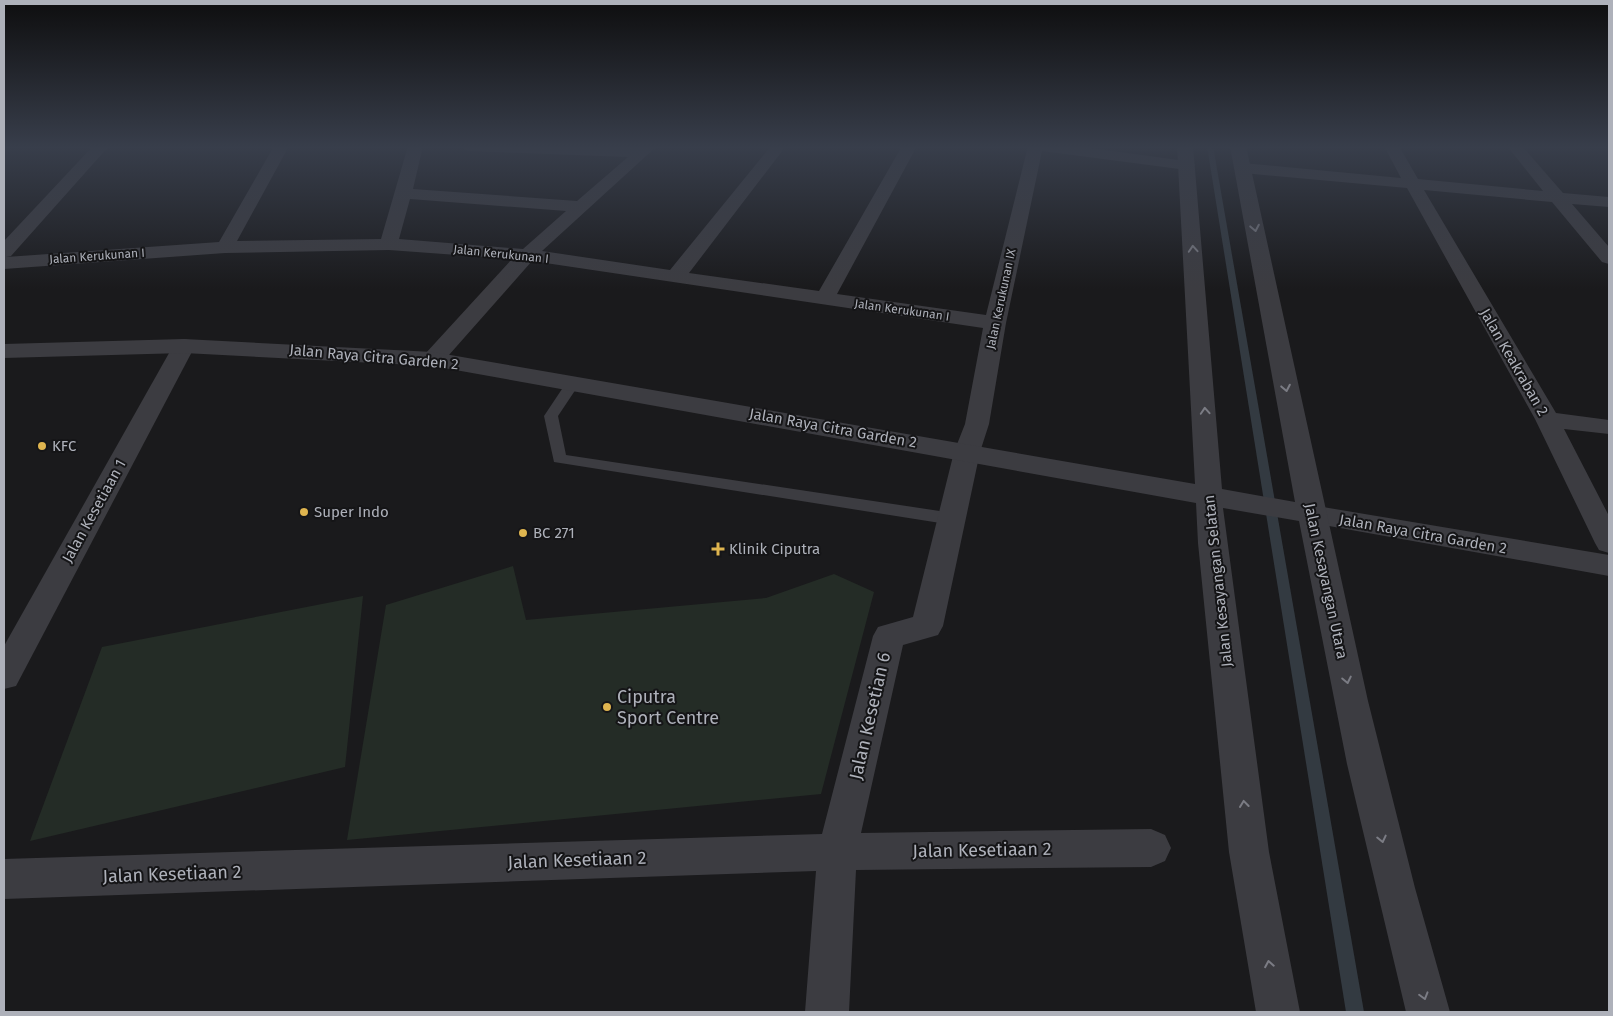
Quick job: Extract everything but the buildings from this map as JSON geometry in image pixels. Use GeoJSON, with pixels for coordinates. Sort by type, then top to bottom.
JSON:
{"type":"FeatureCollection","features":[{"type":"Feature","properties":{"kind":"street"},"geometry":{"type":"LineString","coordinates":[[4,252],[58,193]]}},
{"type":"Feature","properties":{"kind":"street"},"geometry":{"type":"LineString","coordinates":[[225,247],[255,193]]}},
{"type":"Feature","properties":{"kind":"street"},"geometry":{"type":"LineString","coordinates":[[388,244],[404,193]]}},
{"type":"Feature","properties":{"kind":"street"},"geometry":{"type":"LineString","coordinates":[[409,193],[582,207]]}},
{"type":"Feature","properties":{"kind":"street"},"geometry":{"type":"LineString","coordinates":[[433,359],[527,255],[597,193]]}},
{"type":"Feature","properties":{"kind":"street"},"geometry":{"type":"LineString","coordinates":[[675,277],[742,193]]}},
{"type":"Feature","properties":{"kind":"street"},"geometry":{"type":"LineString","coordinates":[[826,298],[884,193]]}},
{"type":"Feature","properties":{"kind":"street","name":"Jalan Kerukunan IX"},"geometry":{"type":"LineString","coordinates":[[967,452],[977,424],[994,323],[1025,193]]}},
{"type":"Feature","properties":{"kind":"street","name":"Jalan Kesayangan Selatan"},"geometry":{"type":"LineString","coordinates":[[1189,193],[1211,495],[1250,852],[1278,1012]]}},
{"type":"Feature","properties":{"kind":"street","name":"Jalan Kesayangan Utara"},"geometry":{"type":"LineString","coordinates":[[1247,193],[1305,513],[1382,839],[1428,1012]]}},
{"type":"Feature","properties":{"kind":"street","name":"Jalan Keakraban 2"},"geometry":{"type":"LineString","coordinates":[[1416,193],[1548,419],[1609,543]]}},
{"type":"Feature","properties":{"kind":"street"},"geometry":{"type":"LineString","coordinates":[[1511,193],[1609,202]]}},
{"type":"Feature","properties":{"kind":"street"},"geometry":{"type":"LineString","coordinates":[[1555,193],[1609,258]]}},
{"type":"Feature","properties":{"kind":"street","name":"Jalan Kerukunan I"},"geometry":{"type":"LineString","coordinates":[[4,263],[225,247],[388,244],[527,255],[994,323]]}},
{"type":"Feature","properties":{"kind":"street","name":"Jalan Raya Citra Garden 2"},"geometry":{"type":"LineString","coordinates":[[4,351],[184,346],[433,359],[1609,566]]}},
{"type":"Feature","properties":{"kind":"street","name":"Jalan Kesetiaan 1"},"geometry":{"type":"LineString","coordinates":[[4,676],[184,346]]}},
{"type":"Feature","properties":{"kind":"street","name":"Jalan Raya Citra Garden 2"},"geometry":{"type":"LineString","coordinates":[[4,361],[50,350]]}},
{"type":"Feature","properties":{"kind":"street"},"geometry":{"type":"LineString","coordinates":[[1548,419],[1609,427]]}},
{"type":"Feature","properties":{"kind":"street","name":"Jalan Kesetian 6"},"geometry":{"type":"LineString","coordinates":[[827,1012],[837,852],[889,636],[927,626],[967,452]]}},
{"type":"Feature","properties":{"kind":"street","name":"Jalan Kesetiaan 2"},"geometry":{"type":"LineString","coordinates":[[4,879],[837,852],[1151,848]]}},
{"type":"Feature","properties":{"kind":"lane"},"geometry":{"type":"LineString","coordinates":[[573,383],[551,416],[559,459],[953,519]]}},
{"type":"Feature","properties":{"kind":"shaded area","name":"Ciputra Sport Centre"},"geometry":{"type":"Polygon","coordinates":[[[513,566],[526,620],[766,598],[834,574],[874,592],[821,794],[347,840],[386,605],[513,566]]]}},
{"type":"Feature","properties":{"kind":"shaded area"},"geometry":{"type":"Polygon","coordinates":[[[363,596],[345,767],[30,841],[102,647],[363,596]]]}},
{"type":"Feature","properties":{"kind":"waterway"},"geometry":{"type":"LineString","coordinates":[[1218,193],[1355,1012]]}},
{"type":"Feature","properties":{"kind":"place","name":"KFC"},"geometry":{"type":"Point","coordinates":[42,446]}},
{"type":"Feature","properties":{"kind":"place","name":"Super Indo"},"geometry":{"type":"Point","coordinates":[304,512]}},
{"type":"Feature","properties":{"kind":"place","name":"BC 271"},"geometry":{"type":"Point","coordinates":[523,533]}},
{"type":"Feature","properties":{"kind":"place","name":"Klinik Ciputra"},"geometry":{"type":"Point","coordinates":[718,549]}},
{"type":"Feature","properties":{"kind":"place","name":"Ciputra Sport Centre"},"geometry":{"type":"Point","coordinates":[607,707]}}]}
